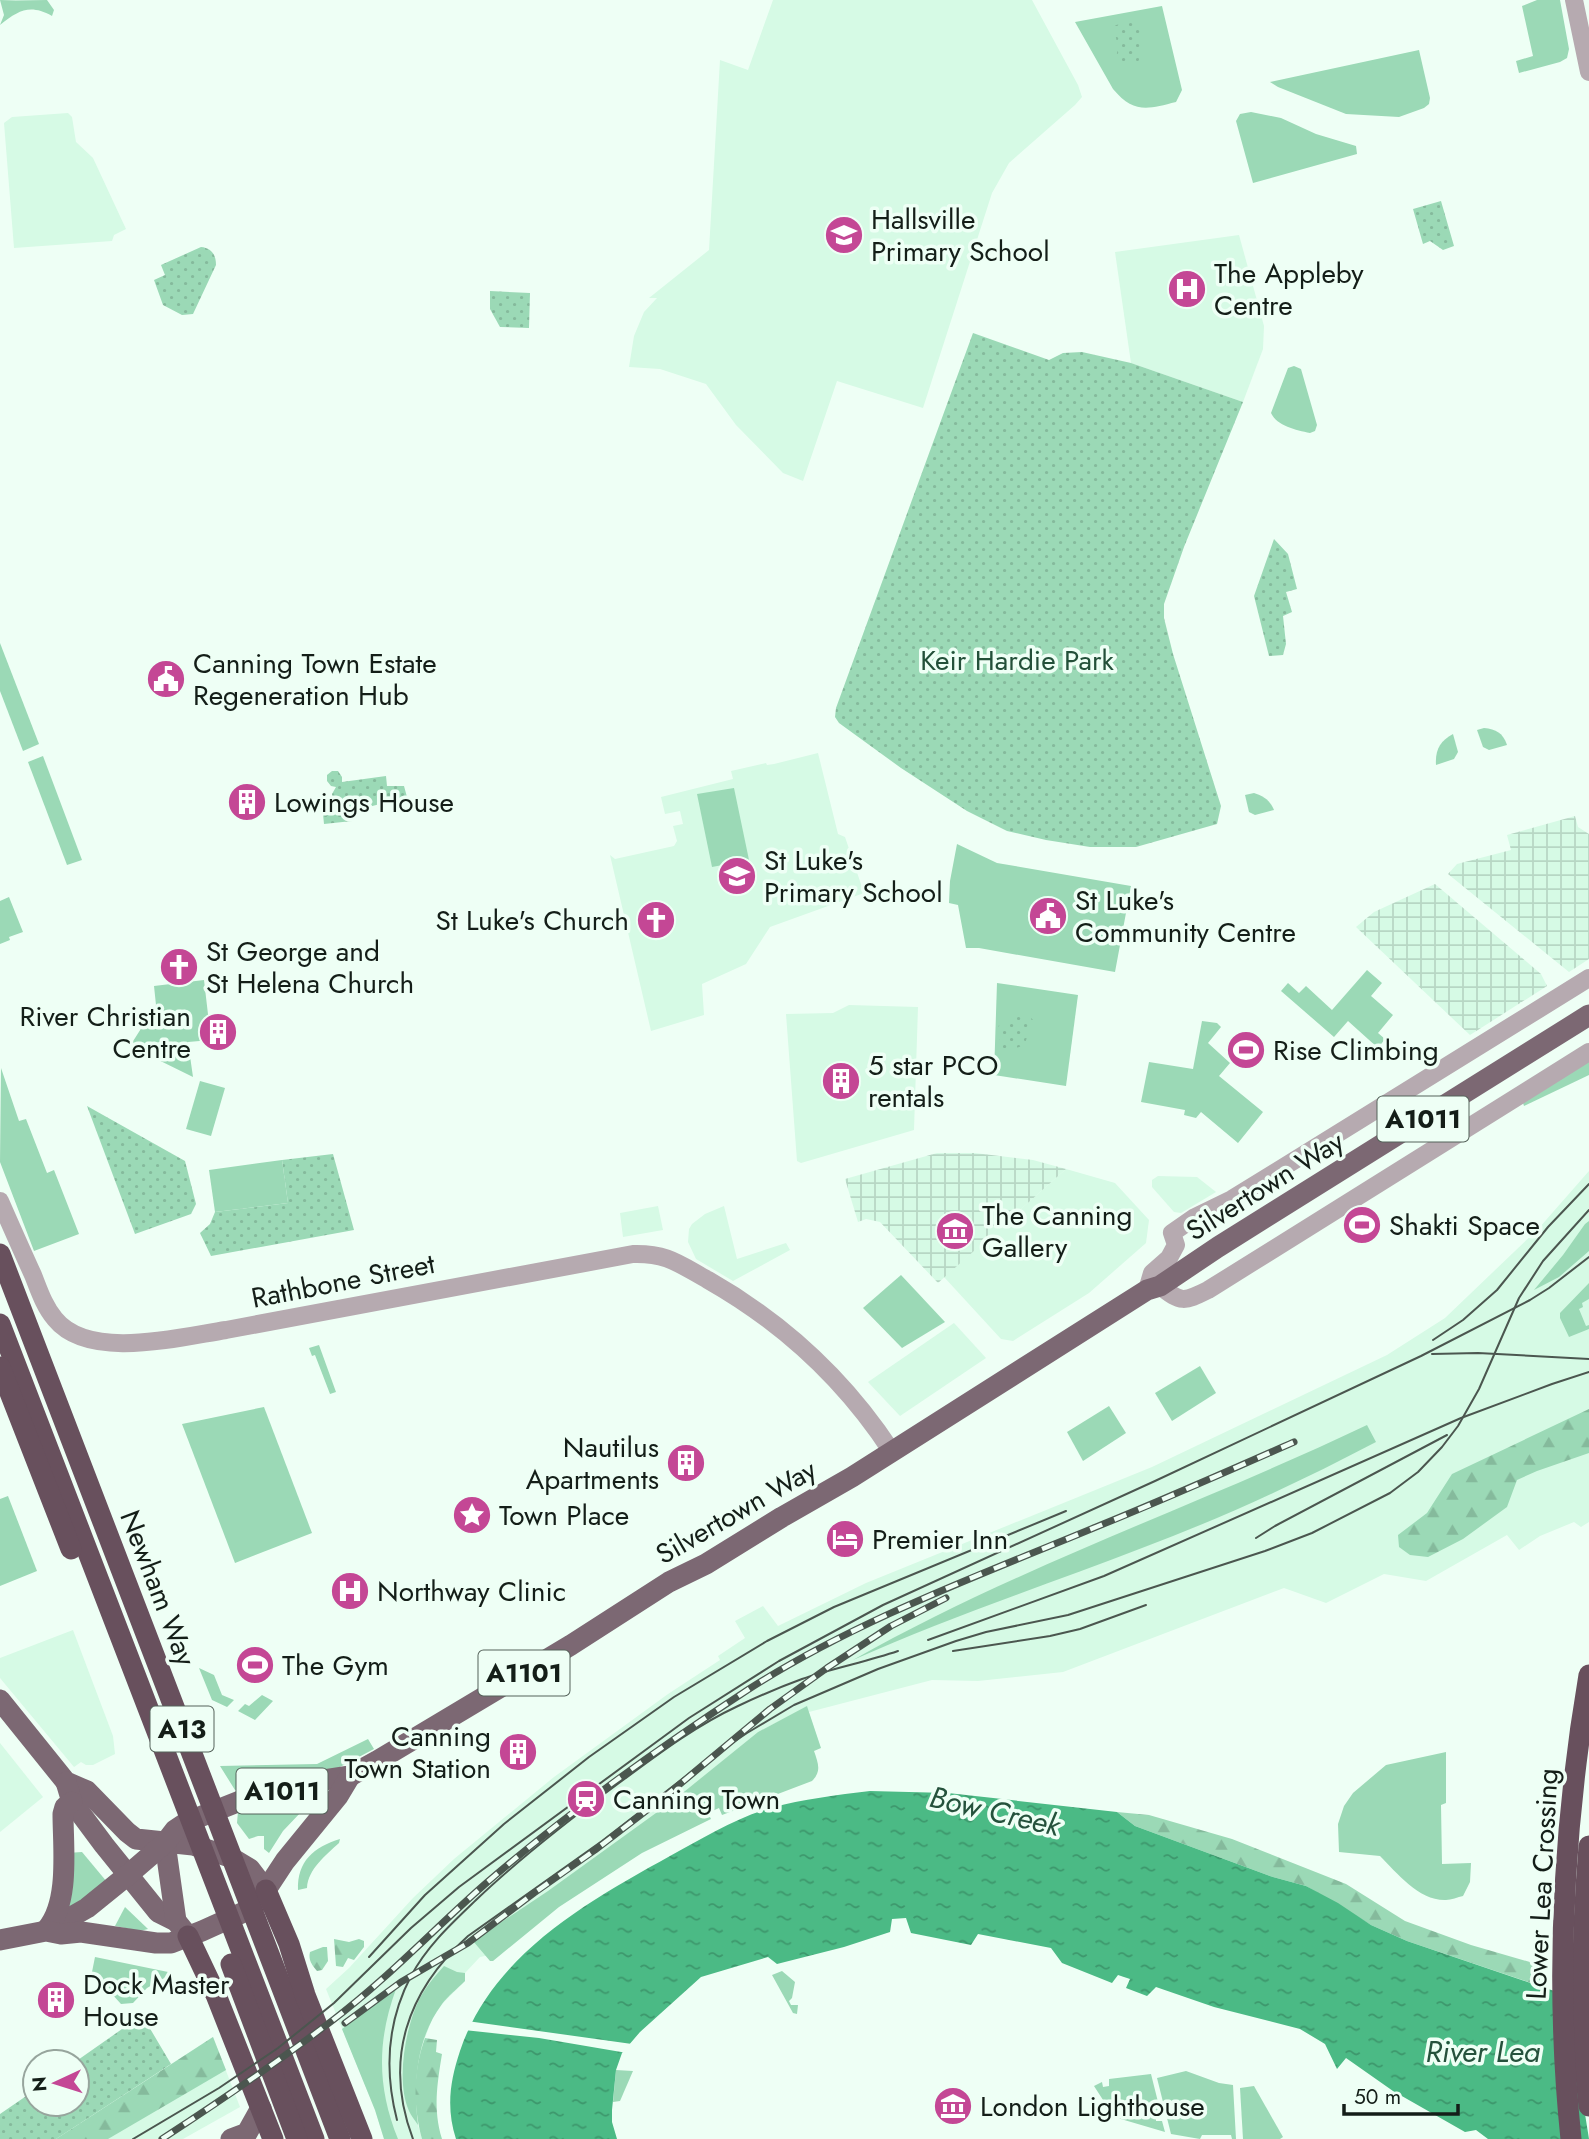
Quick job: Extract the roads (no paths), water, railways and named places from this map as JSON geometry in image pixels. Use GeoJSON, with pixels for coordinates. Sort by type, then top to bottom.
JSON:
{"type":"FeatureCollection","features":[{"type":"Feature","properties":{"kind":"highway","name":"Newham Way"},"geometry":{"type":"LineString","coordinates":[[0,1254],[10,1325],[325,2139]]}},
{"type":"Feature","properties":{"kind":"highway","name":"Newham Way"},"geometry":{"type":"LineString","coordinates":[[0,1293],[314,2139]]}},
{"type":"Feature","properties":{"kind":"highway","name":"Newham Way"},"geometry":{"type":"LineString","coordinates":[[10,1325],[340,2139]]}},
{"type":"Feature","properties":{"kind":"highway","name":"A13"},"geometry":{"type":"LineString","coordinates":[[0,1367],[213,1914],[297,2139]]}},
{"type":"Feature","properties":{"kind":"highway","name":"Lower Lea Crossing"},"geometry":{"type":"LineString","coordinates":[[1571,2139],[1564,2073],[1566,1872],[1574,1774],[1589,1675]]}},
{"type":"Feature","properties":{"kind":"highway","name":"Lower Lea Crossing"},"geometry":{"type":"LineString","coordinates":[[1589,1846],[1583,1966],[1585,2070],[1589,2106]]}},
{"type":"Feature","properties":{"kind":"highway"},"geometry":{"type":"LineString","coordinates":[[266,1890],[362,2139]]}},
{"type":"Feature","properties":{"kind":"highway"},"geometry":{"type":"LineString","coordinates":[[182,1929],[216,1995],[273,2139]]}},
{"type":"Feature","properties":{"kind":"main road","name":"Silvertown Way"},"geometry":{"type":"LineString","coordinates":[[165,1843],[175,1830],[187,1822],[245,1798],[350,1776],[571,1645],[673,1580],[706,1564],[892,1452],[1589,1015]]}},
{"type":"Feature","properties":{"kind":"main road"},"geometry":{"type":"LineString","coordinates":[[0,1700],[158,1912],[182,1929]]}},
{"type":"Feature","properties":{"kind":"main road","name":"Silvertown Way"},"geometry":{"type":"LineString","coordinates":[[182,1929],[244,1912],[258,1902],[285,1861],[338,1796],[350,1776]]}},
{"type":"Feature","properties":{"kind":"main road"},"geometry":{"type":"LineString","coordinates":[[69,1792],[87,1791],[136,1839],[192,1845],[230,1857],[250,1869],[266,1890]]}},
{"type":"Feature","properties":{"kind":"main road"},"geometry":{"type":"LineString","coordinates":[[49,1927],[61,1900],[63,1814],[69,1792]]}},
{"type":"Feature","properties":{"kind":"main road"},"geometry":{"type":"LineString","coordinates":[[165,1843],[182,1929]]}},
{"type":"Feature","properties":{"kind":"main road","name":"A1011"},"geometry":{"type":"LineString","coordinates":[[0,1940],[49,1927],[74,1916],[165,1843]]}},
{"type":"Feature","properties":{"kind":"main road","name":"A1011"},"geometry":{"type":"LineString","coordinates":[[49,1927],[61,1934],[81,1932],[156,1943],[171,1942],[182,1929]]}},
{"type":"Feature","properties":{"kind":"main road"},"geometry":{"type":"LineString","coordinates":[[246,2137],[261,2109]]}},
{"type":"Feature","properties":{"kind":"street"},"geometry":{"type":"LineString","coordinates":[[1574,0],[1589,72]]}},
{"type":"Feature","properties":{"kind":"street","name":"Silvertown Way"},"geometry":{"type":"LineString","coordinates":[[1154,1288],[1152,1273],[1169,1258],[1174,1239],[1195,1217],[1232,1199],[1589,978]]}},
{"type":"Feature","properties":{"kind":"street"},"geometry":{"type":"LineString","coordinates":[[1154,1288],[1183,1300],[1208,1290],[1589,1052]]}},
{"type":"Feature","properties":{"kind":"street","name":"Rathbone Street"},"geometry":{"type":"LineString","coordinates":[[0,1201],[49,1311],[59,1324],[74,1335],[100,1342],[163,1339],[226,1330],[633,1254],[660,1255],[745,1303],[785,1331],[868,1416],[892,1452]]}},
{"type":"Feature","properties":{"kind":"water","name":"River Lea"},"geometry":{"type":"Polygon","coordinates":[[[870,1791],[948,1793],[1117,1812],[1135,1826],[1273,1877],[1306,1886],[1371,1925],[1407,1941],[1566,1995],[1589,2139],[1488,2139],[1476,2130],[1465,2132],[1393,2091],[1346,2058],[1337,2069],[1325,2044],[1300,2029],[1214,2007],[1156,1987],[1147,1996],[1126,1988],[1130,1979],[1118,1975],[1112,1983],[1062,1963],[1051,1948],[978,1934],[971,1945],[911,1933],[906,1918],[892,1919],[890,1932],[844,1947],[777,1964],[768,1957],[701,1977],[640,2032],[622,2053],[616,2070],[612,2110],[617,2139],[456,2139],[450,2105],[452,2084],[460,2051],[475,2017],[495,1987],[519,1959],[546,1935],[607,1892],[745,1817],[795,1802],[870,1791]]]}},
{"type":"Feature","properties":{"kind":"tram line"},"geometry":{"type":"LineString","coordinates":[[1433,1340],[1463,1320],[1497,1290],[1548,1227],[1589,1184]]}},
{"type":"Feature","properties":{"kind":"tram line"},"geometry":{"type":"LineString","coordinates":[[413,2139],[404,2110],[400,2082],[406,2028],[429,1980],[468,1936],[602,1841],[703,1763],[794,1705],[878,1669],[956,1641],[1068,1615],[1265,1551],[1312,1533],[1390,1493],[1418,1472],[1458,1426],[1479,1389],[1519,1298],[1543,1261],[1589,1210]]}},
{"type":"Feature","properties":{"kind":"tram line"},"geometry":{"type":"LineString","coordinates":[[133,2139],[219,2088],[278,2048],[334,2003],[411,1928],[459,1887],[689,1718],[779,1661],[883,1605],[1421,1356],[1530,1300],[1589,1257]]}},
{"type":"Feature","properties":{"kind":"tram line"},"geometry":{"type":"LineString","coordinates":[[1432,1354],[1478,1353],[1589,1359]]}},
{"type":"Feature","properties":{"kind":"tram line"},"geometry":{"type":"LineString","coordinates":[[928,1640],[1104,1576],[1461,1418],[1589,1372]]}},
{"type":"Feature","properties":{"kind":"tram line"},"geometry":{"type":"LineString","coordinates":[[1256,1538],[1447,1435]]}},
{"type":"Feature","properties":{"kind":"tram line"},"geometry":{"type":"LineString","coordinates":[[369,1957],[425,1895],[504,1824],[589,1757],[674,1697],[767,1641],[834,1607],[1066,1511]]}},
{"type":"Feature","properties":{"kind":"tram line"},"geometry":{"type":"LineString","coordinates":[[953,1651],[1080,1629],[1146,1605]]}},
{"type":"Feature","properties":{"kind":"tram line"},"geometry":{"type":"LineString","coordinates":[[397,2120],[389,2065],[393,2029],[403,1993],[417,1965],[432,1945],[493,1884],[582,1811],[662,1752],[722,1714],[794,1682],[898,1651]]}},
{"type":"Feature","properties":{"kind":"railway"},"geometry":{"type":"LineString","coordinates":[[162,2139],[333,2020],[547,1832],[647,1758],[749,1689],[832,1641],[919,1600],[1294,1442]]}},
{"type":"Feature","properties":{"kind":"railway"},"geometry":{"type":"LineString","coordinates":[[345,2023],[401,1982],[468,1943],[595,1850],[668,1794],[770,1709],[827,1668],[891,1626],[946,1598]]}},
{"type":"Feature","properties":{"kind":"place","name":"Hallsville Primary School"},"geometry":{"type":"Point","coordinates":[844,235]}},
{"type":"Feature","properties":{"kind":"place","name":"The Appleby Centre"},"geometry":{"type":"Point","coordinates":[1187,289]}},
{"type":"Feature","properties":{"kind":"place","name":"Canning Town Estate Regeneration Hub"},"geometry":{"type":"Point","coordinates":[166,679]}},
{"type":"Feature","properties":{"kind":"place","name":"Lowings House"},"geometry":{"type":"Point","coordinates":[247,802]}},
{"type":"Feature","properties":{"kind":"place","name":"St Luke's Primary School"},"geometry":{"type":"Point","coordinates":[737,876]}},
{"type":"Feature","properties":{"kind":"place","name":"St Luke's Community Centre"},"geometry":{"type":"Point","coordinates":[1048,916]}},
{"type":"Feature","properties":{"kind":"place","name":"St Luke's Church"},"geometry":{"type":"Point","coordinates":[656,920]}},
{"type":"Feature","properties":{"kind":"place","name":"St George and St Helena Church"},"geometry":{"type":"Point","coordinates":[179,967]}},
{"type":"Feature","properties":{"kind":"place","name":"River Christian Centre"},"geometry":{"type":"Point","coordinates":[218,1032]}},
{"type":"Feature","properties":{"kind":"place","name":"Rise Climbing"},"geometry":{"type":"Point","coordinates":[1246,1050]}},
{"type":"Feature","properties":{"kind":"place","name":"5 star PCO rentals"},"geometry":{"type":"Point","coordinates":[841,1081]}},
{"type":"Feature","properties":{"kind":"place","name":"Shakti Space"},"geometry":{"type":"Point","coordinates":[1362,1225]}},
{"type":"Feature","properties":{"kind":"place","name":"The Canning Gallery"},"geometry":{"type":"Point","coordinates":[955,1231]}},
{"type":"Feature","properties":{"kind":"place","name":"Nautilus Apartments"},"geometry":{"type":"Point","coordinates":[686,1463]}},
{"type":"Feature","properties":{"kind":"place","name":"Town Place"},"geometry":{"type":"Point","coordinates":[472,1515]}},
{"type":"Feature","properties":{"kind":"place","name":"Premier Inn"},"geometry":{"type":"Point","coordinates":[845,1539]}},
{"type":"Feature","properties":{"kind":"place","name":"Northway Clinic"},"geometry":{"type":"Point","coordinates":[350,1591]}},
{"type":"Feature","properties":{"kind":"place","name":"The Gym"},"geometry":{"type":"Point","coordinates":[255,1665]}},
{"type":"Feature","properties":{"kind":"place","name":"Canning Town Station"},"geometry":{"type":"Point","coordinates":[518,1752]}},
{"type":"Feature","properties":{"kind":"place","name":"Canning Town"},"geometry":{"type":"Point","coordinates":[586,1799]}},
{"type":"Feature","properties":{"kind":"place","name":"Dock Master House"},"geometry":{"type":"Point","coordinates":[56,2000]}},
{"type":"Feature","properties":{"kind":"place","name":"London Lighthouse"},"geometry":{"type":"Point","coordinates":[953,2106]}},
{"type":"Feature","properties":{"kind":"park label","name":"Keir Hardie Park"},"geometry":{"type":"Point","coordinates":[1017,660]}},
{"type":"Feature","properties":{"kind":"water label","name":"Bow Creek"},"geometry":{"type":"Point","coordinates":[995,1811]}}]}
